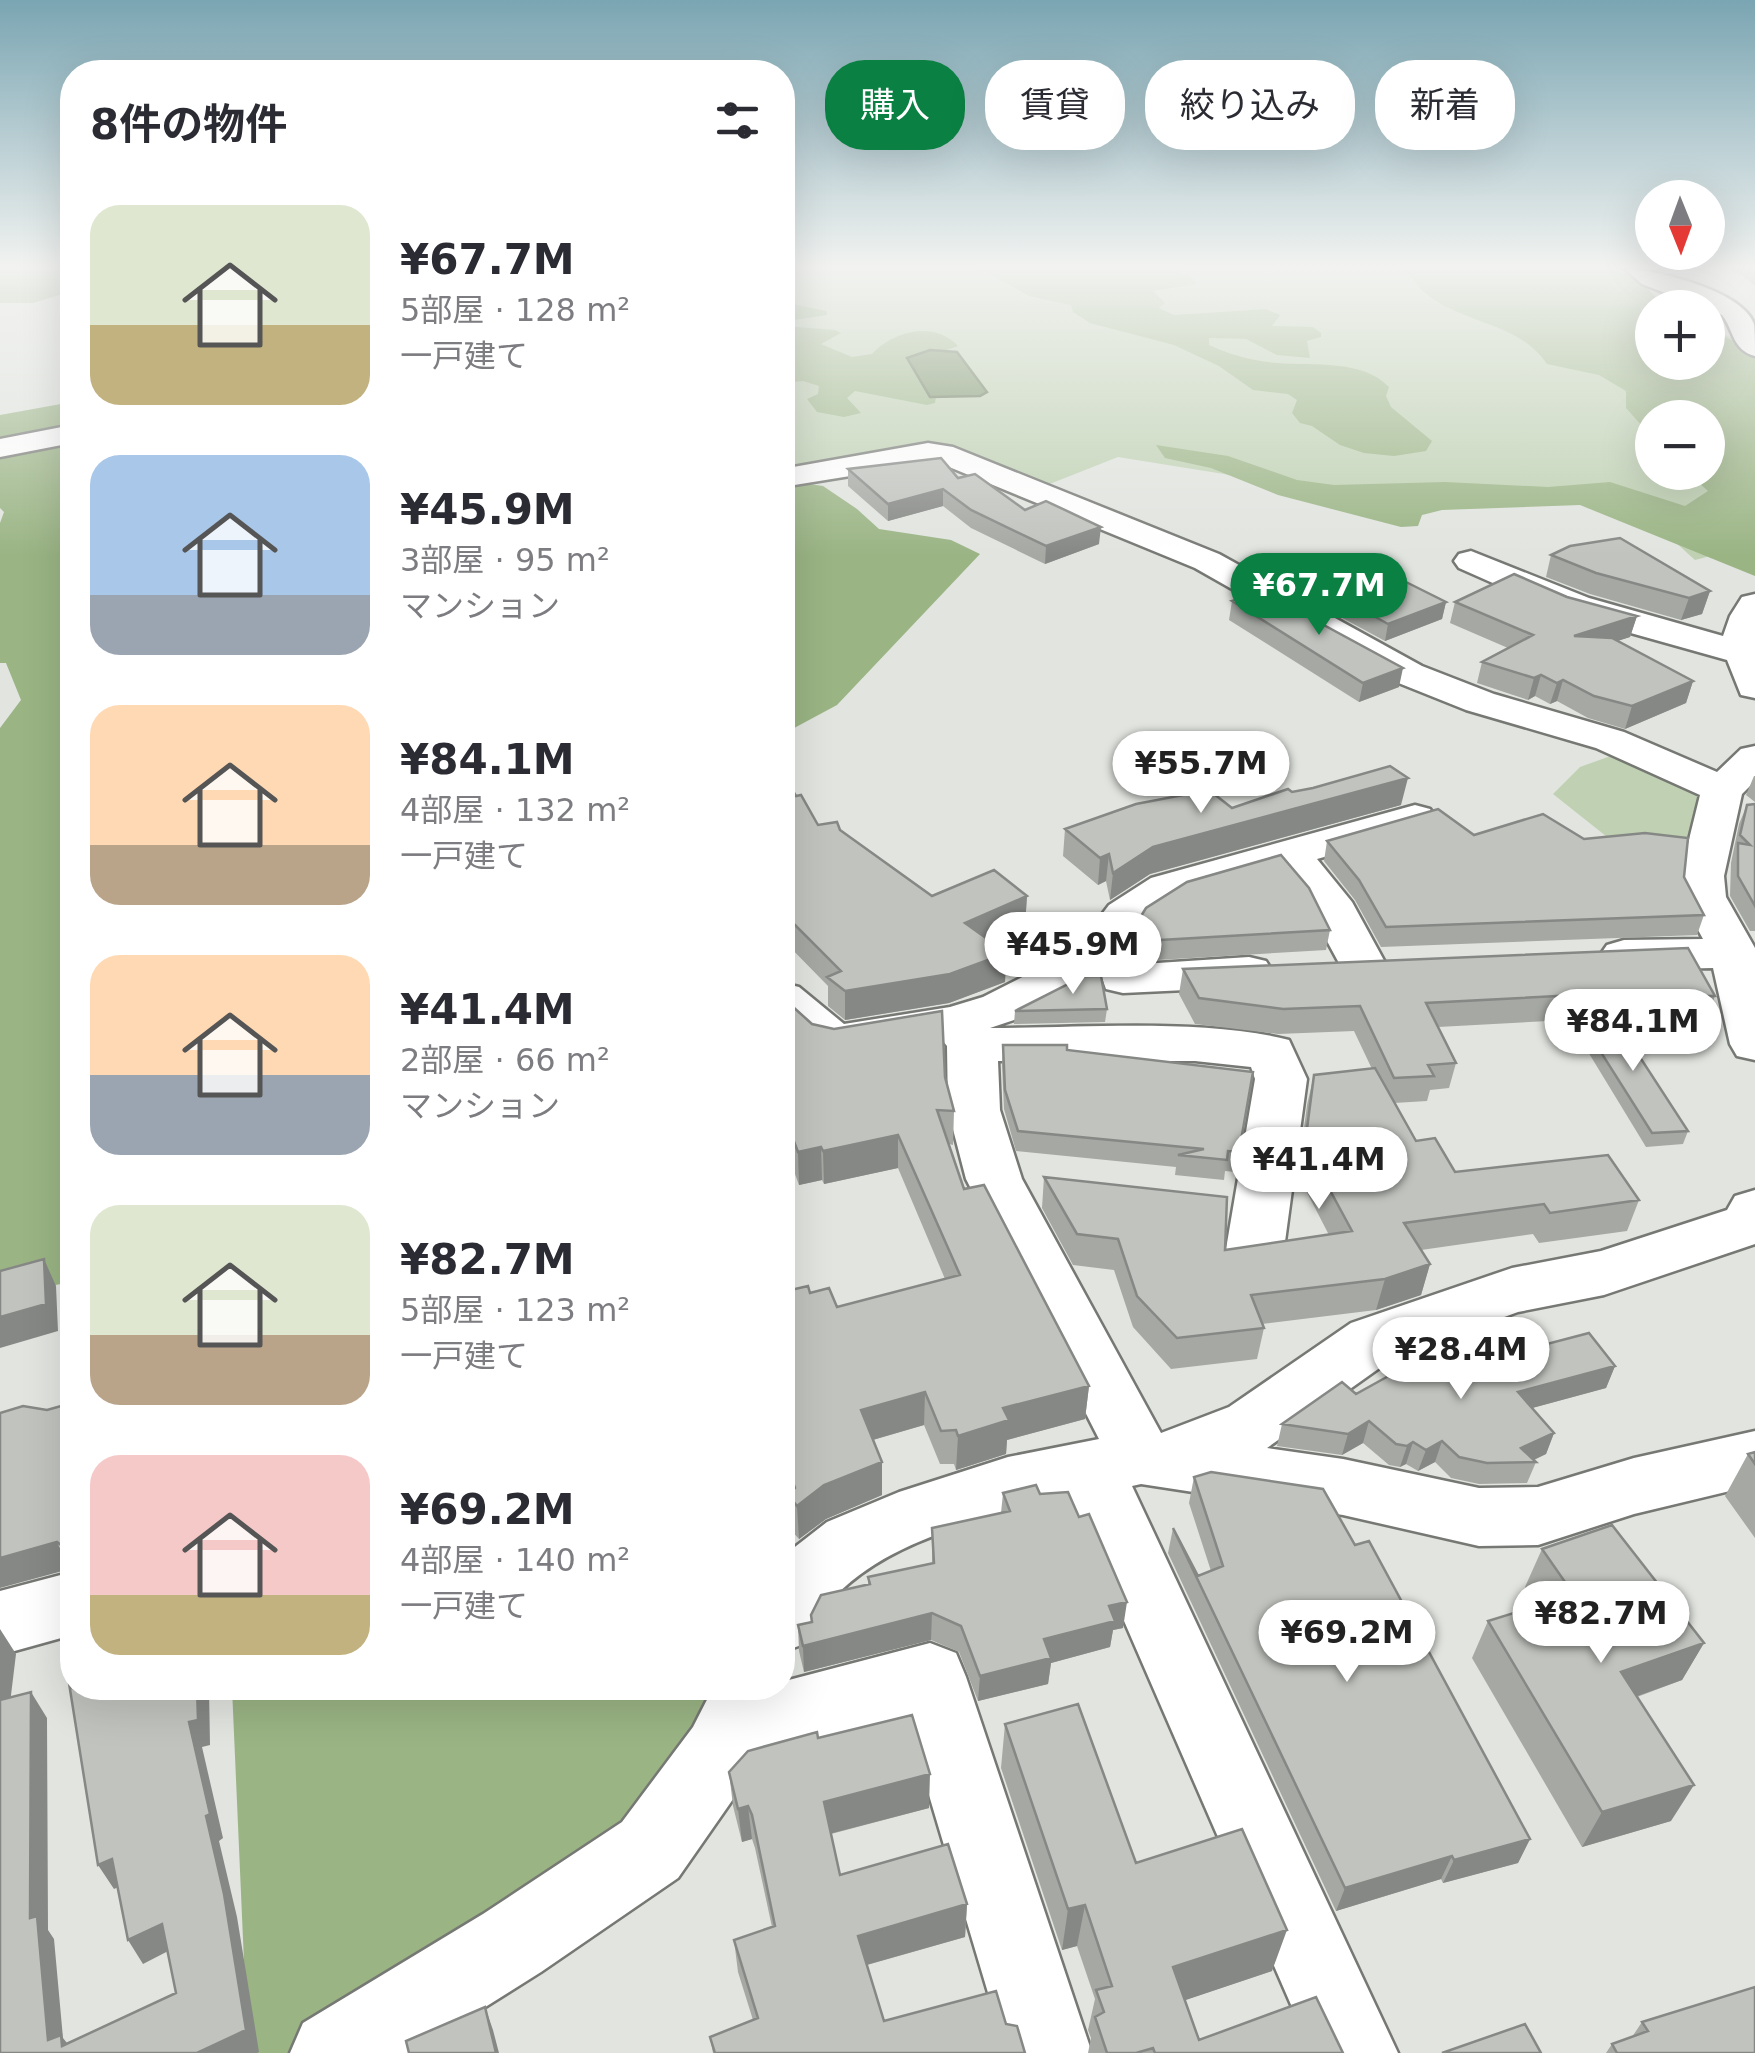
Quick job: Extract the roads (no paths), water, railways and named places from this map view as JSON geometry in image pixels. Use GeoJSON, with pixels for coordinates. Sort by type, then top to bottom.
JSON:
{"type":"FeatureCollection","features":[{"type":"Feature","properties":{"kind":"street"},"geometry":{"type":"LineString","coordinates":[[0,433],[60,424]]}},
{"type":"Feature","properties":{"kind":"street"},"geometry":{"type":"LineString","coordinates":[[0,448],[60,436]]}},
{"type":"Feature","properties":{"kind":"street"},"geometry":{"type":"LineString","coordinates":[[795,476],[928,452],[942,453],[1207,562],[1409,674],[1480,702],[1610,740],[1722,790]]}},
{"type":"Feature","properties":{"kind":"street"},"geometry":{"type":"LineString","coordinates":[[1471,561],[1576,606],[1740,652]]}},
{"type":"Feature","properties":{"kind":"street"},"geometry":{"type":"LineString","coordinates":[[1755,605],[1744,619],[1740,652],[1755,687]]}},
{"type":"Feature","properties":{"kind":"street"},"geometry":{"type":"LineString","coordinates":[[1755,758],[1722,790],[1702,876],[1703,897],[1734,953],[1755,1044]]}},
{"type":"Feature","properties":{"kind":"street"},"geometry":{"type":"LineString","coordinates":[[1107,969],[1125,914],[1167,888],[1416,818]]}},
{"type":"Feature","properties":{"kind":"street"},"geometry":{"type":"LineString","coordinates":[[963,1033],[1000,1008],[1107,969],[1382,965],[1288,853]]}},
{"type":"Feature","properties":{"kind":"street"},"geometry":{"type":"LineString","coordinates":[[1586,956],[1734,953]]}},
{"type":"Feature","properties":{"kind":"street"},"geometry":{"type":"LineString","coordinates":[[1107,969],[1151,997],[1196,1046]]}},
{"type":"Feature","properties":{"kind":"street"},"geometry":{"type":"LineString","coordinates":[[795,1009],[834,1042],[963,1033],[1270,1052],[1282,1079],[1259,1229],[1205,1202]]}},
{"type":"Feature","properties":{"kind":"street"},"geometry":{"type":"LineString","coordinates":[[963,1033],[974,1110],[994,1179],[1133,1463],[1356,2053]]}},
{"type":"Feature","properties":{"kind":"street"},"geometry":{"type":"LineString","coordinates":[[994,1179],[1052,1185]]}},
{"type":"Feature","properties":{"kind":"street"},"geometry":{"type":"LineString","coordinates":[[795,1597],[804,1581],[851,1542],[923,1512],[1008,1485],[1133,1463],[1252,1426],[1373,1340],[1512,1291],[1604,1273],[1752,1223],[1755,1210]]}},
{"type":"Feature","properties":{"kind":"street"},"geometry":{"type":"LineString","coordinates":[[1133,1463],[1344,1487],[1479,1517],[1538,1516],[1634,1486],[1755,1458]]}},
{"type":"Feature","properties":{"kind":"street"},"geometry":{"type":"LineString","coordinates":[[0,1622],[60,1607]]}},
{"type":"Feature","properties":{"kind":"street"},"geometry":{"type":"LineString","coordinates":[[795,1700],[930,1677],[1049,2053]]}},
{"type":"Feature","properties":{"kind":"street"},"geometry":{"type":"LineString","coordinates":[[333,2053],[512,1942],[650,1850],[720,1753],[741,1709],[794,1700]]}}]}
